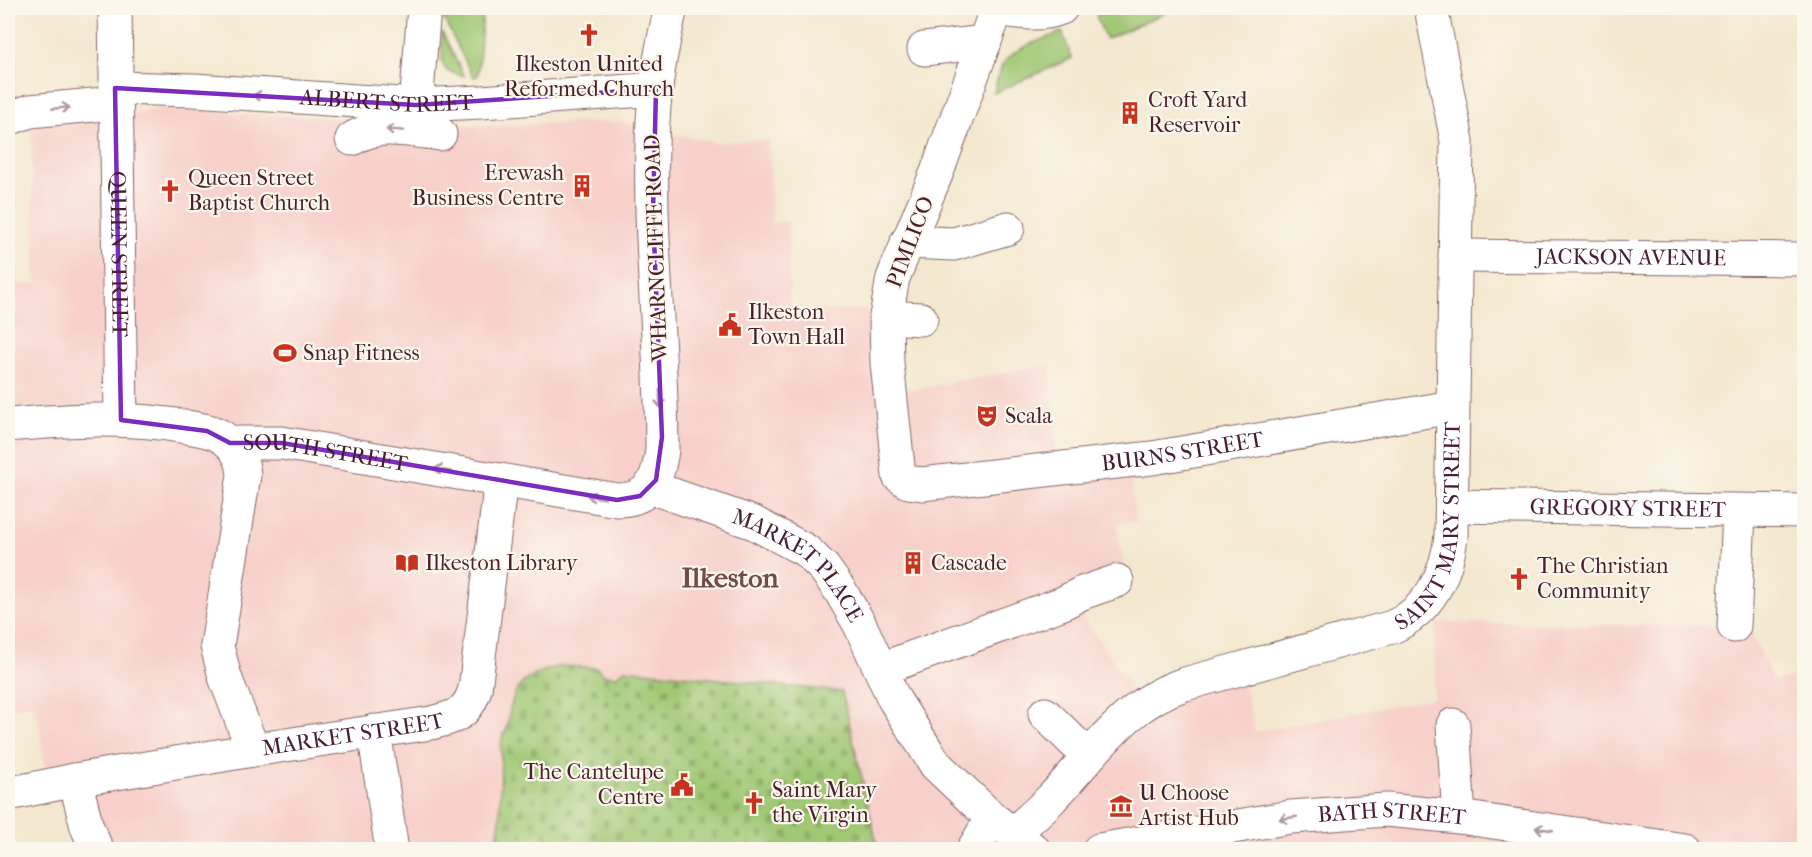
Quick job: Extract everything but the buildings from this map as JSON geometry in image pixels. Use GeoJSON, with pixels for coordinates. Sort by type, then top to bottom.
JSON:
{"type":"FeatureCollection","features":[{"type":"Feature","properties":{"kind":"street","name":"QUEEN STREET"},"geometry":{"type":"LineString","coordinates":[[114,8],[121,420]]}},
{"type":"Feature","properties":{"kind":"street"},"geometry":{"type":"LineString","coordinates":[[342,101],[345,137],[365,131],[434,124],[424,8]]}},
{"type":"Feature","properties":{"kind":"street","name":"WHARNCLIFFE ROAD"},"geometry":{"type":"LineString","coordinates":[[650,487],[656,480],[660,468],[662,450],[652,142],[656,88],[671,8]]}},
{"type":"Feature","properties":{"kind":"street"},"geometry":{"type":"LineString","coordinates":[[996,8],[1042,14],[1061,8]]}},
{"type":"Feature","properties":{"kind":"street","name":"PIMLICO"},"geometry":{"type":"LineString","coordinates":[[908,483],[899,476],[897,469],[887,363],[886,317],[893,279],[937,172],[996,8]]}},
{"type":"Feature","properties":{"kind":"street","name":"SAINT MARY STREET"},"geometry":{"type":"LineString","coordinates":[[1013,834],[1051,799],[1120,722],[1153,698],[1168,690],[1381,631],[1404,622],[1425,603],[1443,573],[1449,555],[1452,506],[1457,141],[1431,8]]}},
{"type":"Feature","properties":{"kind":"street"},"geometry":{"type":"LineString","coordinates":[[924,49],[985,42]]}},
{"type":"Feature","properties":{"kind":"street","name":"ALBERT STREET"},"geometry":{"type":"LineString","coordinates":[[8,119],[30,111],[115,95],[194,90],[342,101],[434,124],[656,88]]}},
{"type":"Feature","properties":{"kind":"street"},"geometry":{"type":"LineString","coordinates":[[907,242],[954,244],[1008,228]]}},
{"type":"Feature","properties":{"kind":"street","name":"JACKSON AVENUE"},"geometry":{"type":"LineString","coordinates":[[1455,256],[1804,259]]}},
{"type":"Feature","properties":{"kind":"street"},"geometry":{"type":"LineString","coordinates":[[886,317],[921,318]]}},
{"type":"Feature","properties":{"kind":"street","name":"BURNS STREET"},"geometry":{"type":"LineString","coordinates":[[908,483],[922,484],[1152,458],[1452,407]]}},
{"type":"Feature","properties":{"kind":"street","name":"SOUTH STREET"},"geometry":{"type":"LineString","coordinates":[[8,425],[121,420],[176,425],[215,433],[230,443],[282,443],[501,480]]}},
{"type":"Feature","properties":{"kind":"street"},"geometry":{"type":"LineString","coordinates":[[230,443],[240,459],[244,475],[218,645],[225,676],[252,750]]}},
{"type":"Feature","properties":{"kind":"street"},"geometry":{"type":"LineString","coordinates":[[501,480],[617,500],[629,500],[640,496],[650,487]]}},
{"type":"Feature","properties":{"kind":"street","name":"MARKET STREET"},"geometry":{"type":"LineString","coordinates":[[8,794],[75,780],[252,750],[431,723],[462,713],[472,699],[478,666],[501,480]]}},
{"type":"Feature","properties":{"kind":"street","name":"MARKET PLACE"},"geometry":{"type":"LineString","coordinates":[[650,487],[754,523],[805,550],[824,568],[841,592],[894,699],[936,765],[1013,834]]}},
{"type":"Feature","properties":{"kind":"street","name":"GREGORY STREET"},"geometry":{"type":"LineString","coordinates":[[1452,506],[1804,511]]}},
{"type":"Feature","properties":{"kind":"street"},"geometry":{"type":"LineString","coordinates":[[1734,626],[1739,511]]}},
{"type":"Feature","properties":{"kind":"street"},"geometry":{"type":"LineString","coordinates":[[880,669],[1063,603],[1082,593],[1117,581]]}},
{"type":"Feature","properties":{"kind":"street"},"geometry":{"type":"LineString","coordinates":[[1045,714],[1082,762]]}},
{"type":"Feature","properties":{"kind":"street"},"geometry":{"type":"LineString","coordinates":[[1453,725],[1459,817]]}},
{"type":"Feature","properties":{"kind":"street"},"geometry":{"type":"LineString","coordinates":[[374,731],[391,844]]}},
{"type":"Feature","properties":{"kind":"street"},"geometry":{"type":"LineString","coordinates":[[75,780],[87,827],[97,849]]}},
{"type":"Feature","properties":{"kind":"street","name":"BATH STREET"},"geometry":{"type":"LineString","coordinates":[[1099,849],[1291,817],[1386,810],[1459,817],[1685,849]]}},
{"type":"Feature","properties":{"kind":"street"},"geometry":{"type":"LineString","coordinates":[[974,849],[1013,834]]}},
{"type":"Feature","properties":{"kind":"highlighted area"},"geometry":{"type":"Polygon","coordinates":[[[115,88],[416,105],[656,89],[653,213],[662,437],[656,480],[640,496],[617,500],[282,443],[230,443],[207,431],[121,420],[115,88]]]}},
{"type":"Feature","properties":{"kind":"shaded area"},"geometry":{"type":"Polygon","coordinates":[[[160,109],[469,126],[621,121],[716,143],[769,139],[772,222],[788,222],[790,311],[869,309],[872,387],[916,389],[1050,364],[1057,463],[1131,476],[1136,522],[1117,524],[1127,586],[1073,603],[1147,709],[1243,679],[1255,732],[1434,698],[1436,622],[1749,627],[1774,682],[1804,673],[1804,849],[878,849],[875,833],[617,676],[561,666],[535,674],[510,703],[506,731],[503,735],[500,819],[496,849],[84,849],[66,807],[50,795],[35,704],[8,708],[8,285],[36,283],[30,123],[101,120],[160,109]]]}},
{"type":"Feature","properties":{"kind":"green space"},"geometry":{"type":"Polygon","coordinates":[[[446,8],[483,8],[478,76],[473,77],[444,19],[446,8]]]}},
{"type":"Feature","properties":{"kind":"green space"},"geometry":{"type":"Polygon","coordinates":[[[1116,8],[1176,8],[1106,39],[1096,16],[1116,8]]]}},
{"type":"Feature","properties":{"kind":"green space"},"geometry":{"type":"Polygon","coordinates":[[[442,32],[464,76],[447,71],[442,63],[442,32]]]}},
{"type":"Feature","properties":{"kind":"green space"},"geometry":{"type":"Polygon","coordinates":[[[1062,32],[1072,58],[994,93],[1001,69],[1009,57],[1027,46],[1062,32]]]}},
{"type":"Feature","properties":{"kind":"green space"},"geometry":{"type":"Polygon","coordinates":[[[561,666],[597,668],[604,675],[617,676],[625,669],[842,692],[878,849],[496,849],[500,819],[501,744],[511,705],[519,687],[526,680],[546,670],[561,666]]]}},
{"type":"Feature","properties":{"kind":"place","name":"Ilkeston United Reformed Church"},"geometry":{"type":"Point","coordinates":[589,35]}},
{"type":"Feature","properties":{"kind":"place","name":"Croft Yard Reservoir"},"geometry":{"type":"Point","coordinates":[1130,113]}},
{"type":"Feature","properties":{"kind":"place","name":"Erewash Business Centre"},"geometry":{"type":"Point","coordinates":[582,186]}},
{"type":"Feature","properties":{"kind":"place","name":"Queen Street Baptist Church"},"geometry":{"type":"Point","coordinates":[170,191]}},
{"type":"Feature","properties":{"kind":"place","name":"Ilkeston Town Hall"},"geometry":{"type":"Point","coordinates":[730,325]}},
{"type":"Feature","properties":{"kind":"place","name":"Snap Fitness"},"geometry":{"type":"Point","coordinates":[285,353]}},
{"type":"Feature","properties":{"kind":"place","name":"Scala"},"geometry":{"type":"Point","coordinates":[987,416]}},
{"type":"Feature","properties":{"kind":"place","name":"Ilkeston Library"},"geometry":{"type":"Point","coordinates":[407,563]}},
{"type":"Feature","properties":{"kind":"place","name":"Cascade"},"geometry":{"type":"Point","coordinates":[913,563]}},
{"type":"Feature","properties":{"kind":"place","name":"The Christian Community"},"geometry":{"type":"Point","coordinates":[1519,579]}},
{"type":"Feature","properties":{"kind":"place","name":"The Cantelupe Centre"},"geometry":{"type":"Point","coordinates":[682,785]}},
{"type":"Feature","properties":{"kind":"place","name":"Saint Mary the Virgin"},"geometry":{"type":"Point","coordinates":[754,803]}},
{"type":"Feature","properties":{"kind":"place","name":"U Choose Artist Hub"},"geometry":{"type":"Point","coordinates":[1121,806]}},
{"type":"Feature","properties":{"kind":"district","name":"Ilkeston"},"geometry":{"type":"Point","coordinates":[730,577]}}]}
